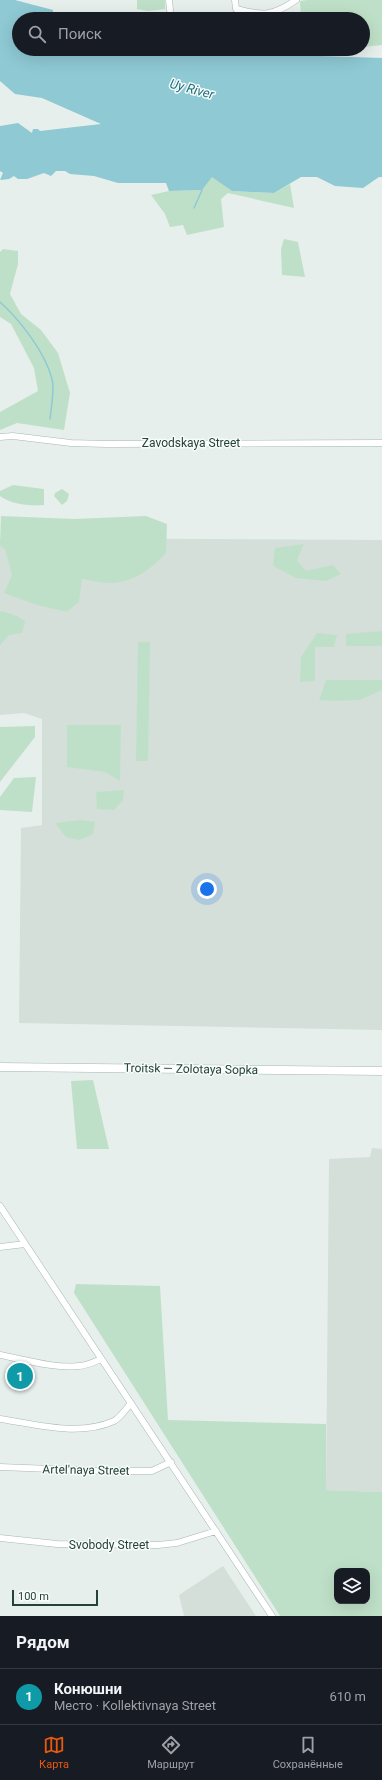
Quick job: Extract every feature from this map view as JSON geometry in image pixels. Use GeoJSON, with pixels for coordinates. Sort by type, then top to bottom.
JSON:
{"type":"FeatureCollection","features":[{"type":"Feature","properties":{"kind":"street"},"geometry":{"type":"LineString","coordinates":[[169,0],[170,10]]}},
{"type":"Feature","properties":{"kind":"street"},"geometry":{"type":"LineString","coordinates":[[235,0],[236,9],[247,12]]}},
{"type":"Feature","properties":{"kind":"street"},"geometry":{"type":"LineString","coordinates":[[274,12],[296,0]]}},
{"type":"Feature","properties":{"kind":"street","name":"Zavodskaya Street"},"geometry":{"type":"LineString","coordinates":[[0,437],[13,436],[71,443],[106,444],[382,442]]}},
{"type":"Feature","properties":{"kind":"street","name":"Troitsk — Zolotaya Sopka"},"geometry":{"type":"LineString","coordinates":[[0,1067],[382,1071]]}},
{"type":"Feature","properties":{"kind":"street"},"geometry":{"type":"LineString","coordinates":[[0,1208],[171,1462],[272,1616]]}},
{"type":"Feature","properties":{"kind":"street"},"geometry":{"type":"LineString","coordinates":[[0,1247],[25,1244]]}},
{"type":"Feature","properties":{"kind":"street"},"geometry":{"type":"LineString","coordinates":[[0,1355],[77,1367],[102,1359]]}},
{"type":"Feature","properties":{"kind":"street"},"geometry":{"type":"LineString","coordinates":[[0,1419],[62,1428],[88,1428],[115,1420],[131,1403]]}},
{"type":"Feature","properties":{"kind":"street","name":"Artel'naya Street"},"geometry":{"type":"LineString","coordinates":[[0,1467],[103,1471],[152,1471],[171,1462]]}},
{"type":"Feature","properties":{"kind":"street","name":"Svobody Street"},"geometry":{"type":"LineString","coordinates":[[0,1538],[57,1544],[158,1545],[177,1543],[216,1531]]}},
{"type":"Feature","properties":{"kind":"shaded area"},"geometry":{"type":"Polygon","coordinates":[[[0,538],[382,540],[382,1030],[19,1023],[21,828],[42,825],[42,719],[24,713],[0,715],[0,538]]]}},
{"type":"Feature","properties":{"kind":"shaded area"},"geometry":{"type":"Polygon","coordinates":[[[372,1148],[382,1149],[382,1492],[326,1490],[329,1159],[370,1157],[372,1148]]]}},
{"type":"Feature","properties":{"kind":"shaded area"},"geometry":{"type":"Polygon","coordinates":[[[223,1566],[256,1616],[184,1616],[179,1595],[223,1566]]]}},
{"type":"Feature","properties":{"kind":"green space"},"geometry":{"type":"Polygon","coordinates":[[[137,0],[165,0],[165,9],[148,11],[137,9],[137,0]]]}},
{"type":"Feature","properties":{"kind":"green space"},"geometry":{"type":"Polygon","coordinates":[[[382,0],[382,45],[370,46],[370,12],[301,12],[300,1],[382,0]]]}},
{"type":"Feature","properties":{"kind":"green space"},"geometry":{"type":"Polygon","coordinates":[[[212,176],[232,191],[274,193],[290,184],[294,208],[228,193],[221,199],[224,227],[187,235],[183,225],[170,227],[165,214],[151,195],[169,191],[202,190],[212,176]]]}},
{"type":"Feature","properties":{"kind":"green space"},"geometry":{"type":"Polygon","coordinates":[[[284,239],[298,242],[305,277],[282,275],[281,249],[284,239]]]}},
{"type":"Feature","properties":{"kind":"green space"},"geometry":{"type":"Polygon","coordinates":[[[3,249],[18,251],[18,264],[10,294],[21,314],[41,330],[58,353],[70,393],[64,430],[17,423],[0,430],[0,412],[38,391],[34,368],[11,324],[0,317],[0,252],[3,249]]]}},
{"type":"Feature","properties":{"kind":"green space"},"geometry":{"type":"Polygon","coordinates":[[[13,485],[44,489],[44,505],[21,504],[0,496],[0,491],[13,485]]]}},
{"type":"Feature","properties":{"kind":"green space"},"geometry":{"type":"Polygon","coordinates":[[[62,489],[69,494],[67,501],[62,505],[54,496],[55,493],[62,489]]]}},
{"type":"Feature","properties":{"kind":"green space"},"geometry":{"type":"Polygon","coordinates":[[[1,516],[74,519],[146,516],[167,524],[166,553],[148,570],[126,581],[103,583],[82,579],[79,602],[67,612],[37,605],[4,593],[12,575],[5,549],[0,546],[1,516]]]}},
{"type":"Feature","properties":{"kind":"green space"},"geometry":{"type":"Polygon","coordinates":[[[304,544],[297,560],[306,571],[333,565],[341,574],[326,581],[296,578],[273,566],[275,548],[304,544]]]}},
{"type":"Feature","properties":{"kind":"green space"},"geometry":{"type":"Polygon","coordinates":[[[2,611],[17,616],[25,621],[22,633],[9,635],[0,645],[0,612],[2,611]]]}},
{"type":"Feature","properties":{"kind":"green space"},"geometry":{"type":"Polygon","coordinates":[[[382,631],[382,646],[346,646],[346,634],[382,631]]]}},
{"type":"Feature","properties":{"kind":"green space"},"geometry":{"type":"Polygon","coordinates":[[[317,633],[337,635],[334,647],[315,647],[315,681],[300,682],[301,657],[317,633]]]}},
{"type":"Feature","properties":{"kind":"green space"},"geometry":{"type":"Polygon","coordinates":[[[138,642],[150,642],[148,761],[136,761],[138,642]]]}},
{"type":"Feature","properties":{"kind":"green space"},"geometry":{"type":"Polygon","coordinates":[[[326,680],[382,680],[382,690],[360,700],[319,700],[326,680]]]}},
{"type":"Feature","properties":{"kind":"green space"},"geometry":{"type":"Polygon","coordinates":[[[67,725],[121,725],[120,781],[105,772],[67,767],[67,725]]]}},
{"type":"Feature","properties":{"kind":"green space"},"geometry":{"type":"Polygon","coordinates":[[[35,726],[35,737],[0,782],[0,727],[35,726]]]}},
{"type":"Feature","properties":{"kind":"green space"},"geometry":{"type":"Polygon","coordinates":[[[36,777],[32,812],[0,810],[0,797],[14,778],[36,777]]]}},
{"type":"Feature","properties":{"kind":"green space"},"geometry":{"type":"Polygon","coordinates":[[[124,790],[123,800],[114,810],[97,809],[96,792],[124,790]]]}},
{"type":"Feature","properties":{"kind":"green space"},"geometry":{"type":"Polygon","coordinates":[[[81,820],[95,822],[93,834],[79,840],[66,837],[55,823],[81,820]]]}},
{"type":"Feature","properties":{"kind":"green space"},"geometry":{"type":"Polygon","coordinates":[[[93,1080],[109,1149],[77,1149],[71,1081],[93,1080]]]}},
{"type":"Feature","properties":{"kind":"green space"},"geometry":{"type":"Polygon","coordinates":[[[76,1284],[160,1286],[168,1420],[326,1424],[326,1490],[382,1492],[382,1616],[280,1616],[74,1293],[76,1284]]]}},
{"type":"Feature","properties":{"kind":"water","name":"Uy River"},"geometry":{"type":"Polygon","coordinates":[[[0,0],[15,0],[53,10],[53,12],[12,12],[12,56],[321,56],[382,58],[382,177],[379,177],[363,188],[335,186],[317,177],[301,177],[274,193],[232,191],[212,177],[202,190],[169,191],[166,183],[118,183],[94,176],[70,174],[65,171],[56,171],[51,176],[44,173],[27,179],[18,179],[14,176],[9,179],[0,180],[3,173],[0,171],[0,126],[18,123],[32,133],[33,129],[38,129],[40,131],[101,124],[42,98],[15,94],[0,81],[0,0]]]}},
{"type":"Feature","properties":{"kind":"waterway"},"geometry":{"type":"LineString","coordinates":[[194,208],[202,190]]}},
{"type":"Feature","properties":{"kind":"waterway"},"geometry":{"type":"LineString","coordinates":[[0,302],[16,318],[31,337],[49,369],[53,383],[50,419]]}},
{"type":"Feature","properties":{"kind":"place","name":"Конюшни"},"geometry":{"type":"Point","coordinates":[20,1376]}}]}
